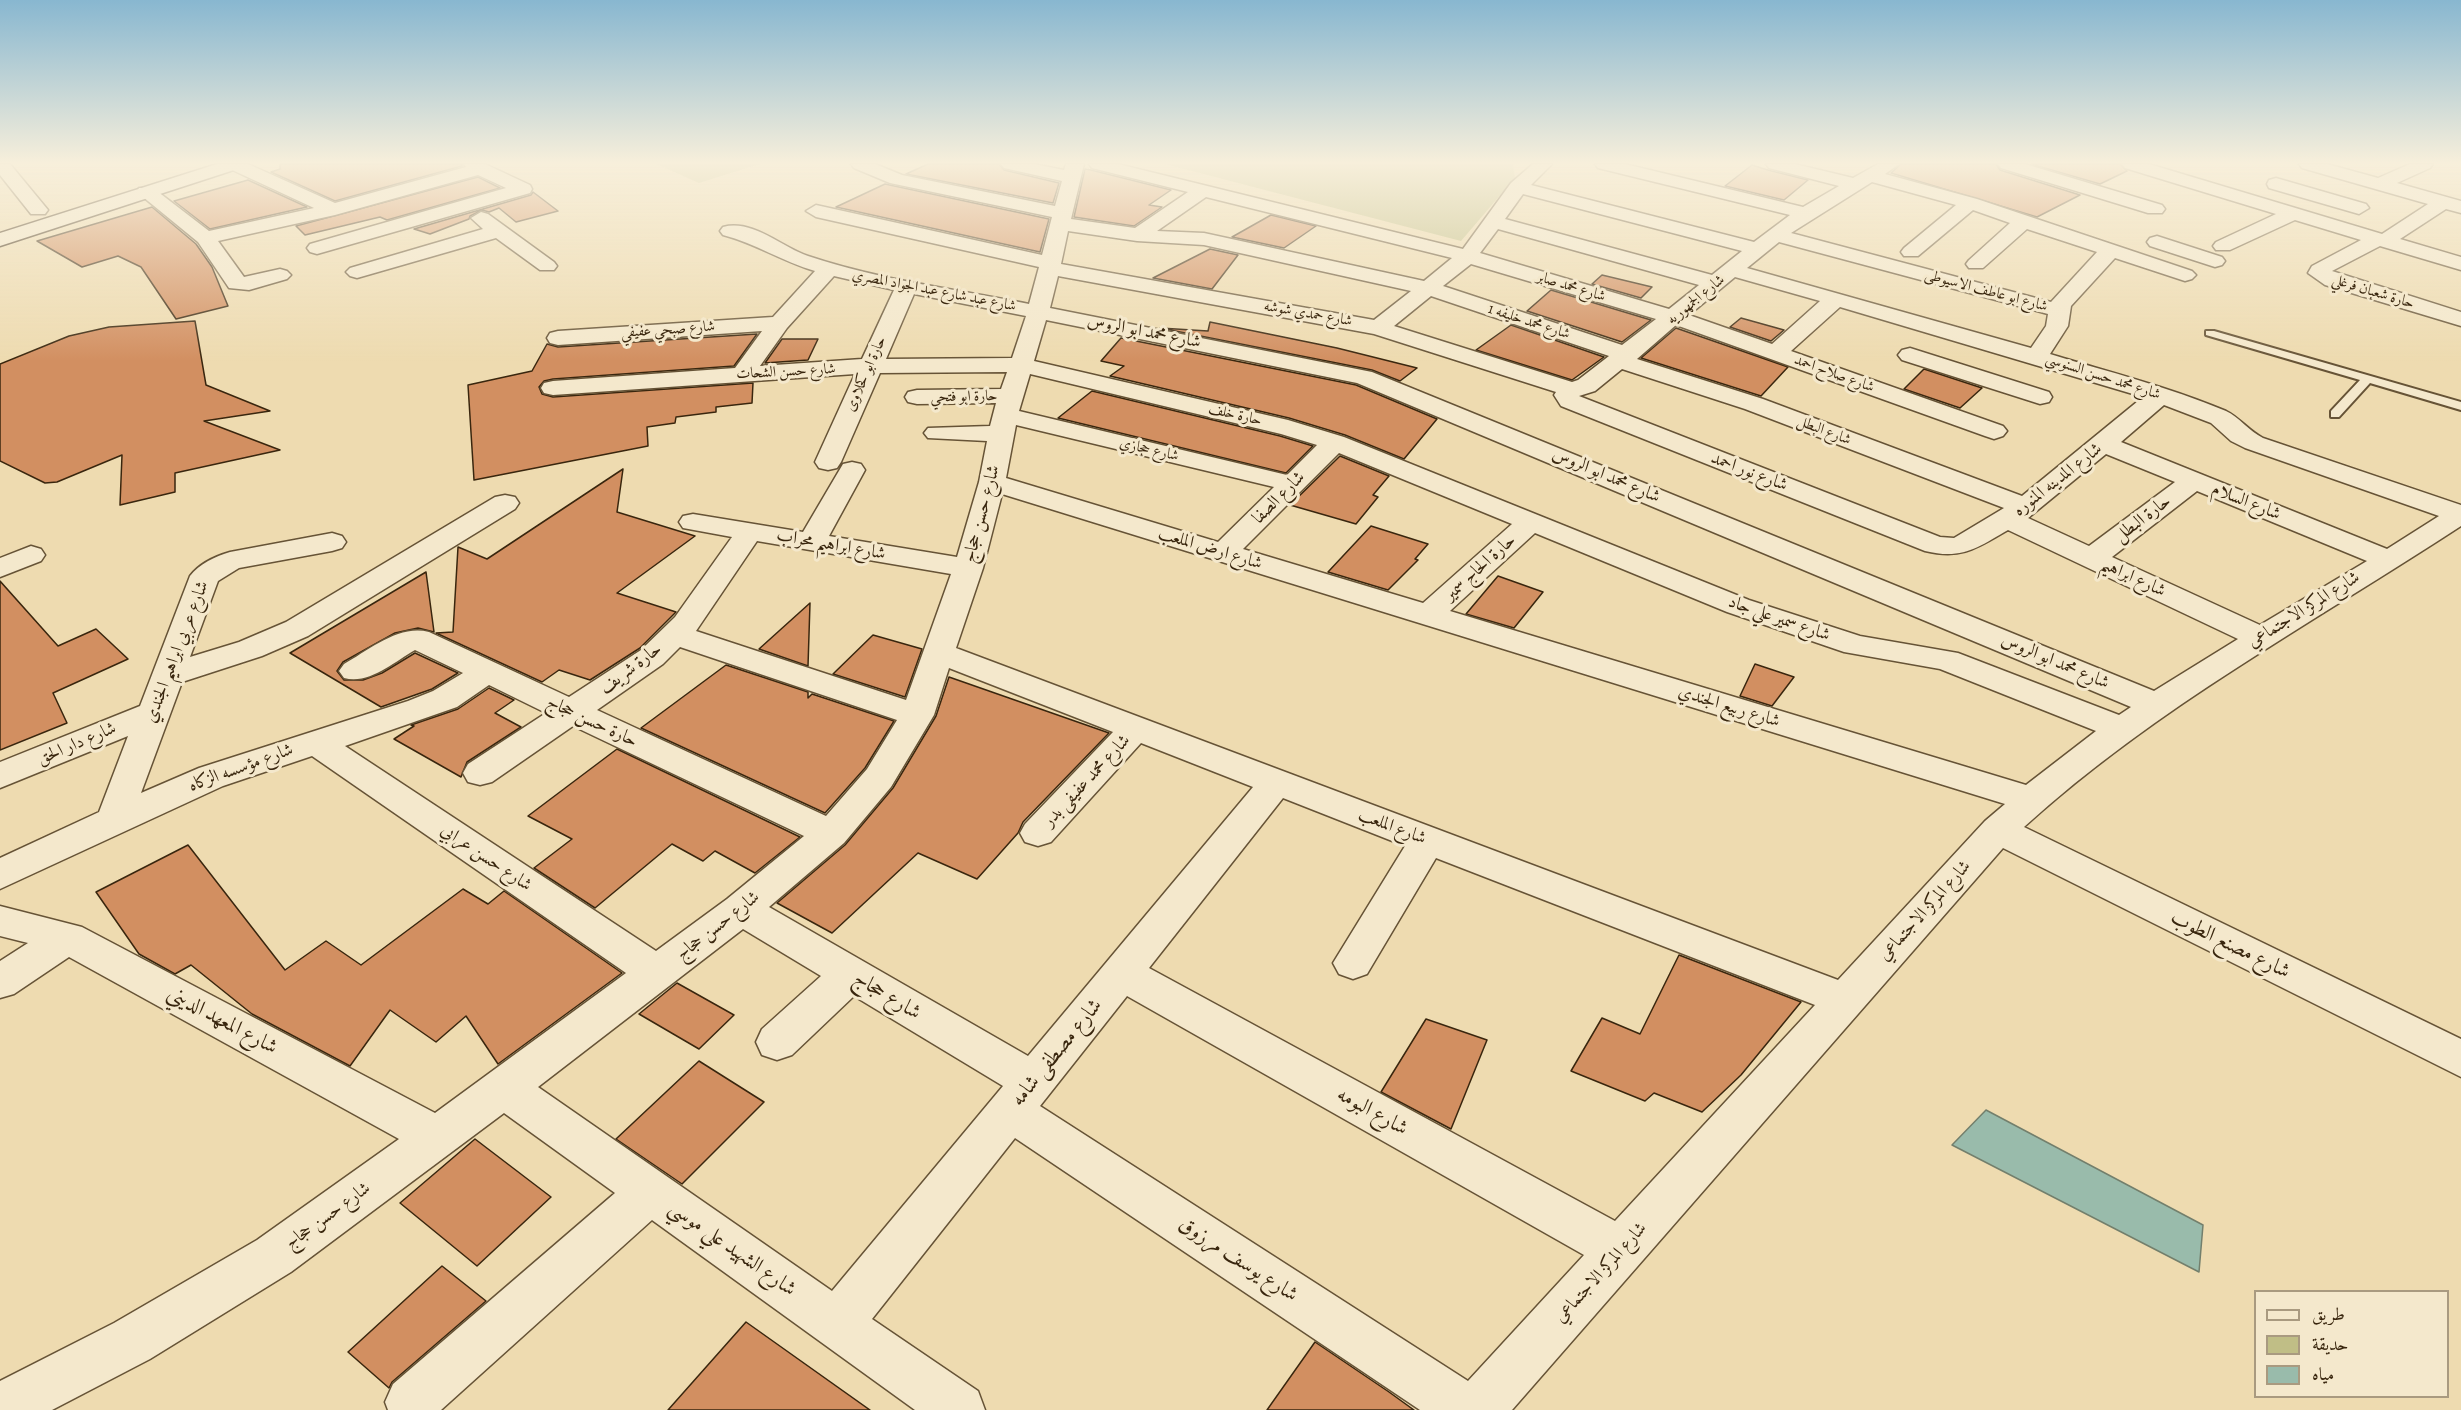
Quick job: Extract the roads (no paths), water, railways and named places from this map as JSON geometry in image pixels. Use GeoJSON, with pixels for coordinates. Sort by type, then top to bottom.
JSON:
{"type":"FeatureCollection","features":[{"type":"Feature","properties":{"kind":"street"},"geometry":{"type":"LineString","coordinates":[[0,240],[31,230]]}},
{"type":"Feature","properties":{"kind":"street"},"geometry":{"type":"LineString","coordinates":[[194,230],[205,238],[237,283],[249,284],[280,274]]}},
{"type":"Feature","properties":{"kind":"street"},"geometry":{"type":"LineString","coordinates":[[205,238],[241,230]]}},
{"type":"Feature","properties":{"kind":"street"},"geometry":{"type":"LineString","coordinates":[[317,248],[383,230]]}},
{"type":"Feature","properties":{"kind":"street","name":"شارع حمدي شوشه"},"geometry":{"type":"LineString","coordinates":[[900,230],[1050,265],[1378,328],[1566,388]]}},
{"type":"Feature","properties":{"kind":"street","name":"شارع حسن حجاج"},"geometry":{"type":"LineString","coordinates":[[0,1409],[132,1341],[274,1256],[657,973],[741,909],[831,834],[879,778],[916,715],[968,568],[992,482],[1009,402],[1038,312],[1058,230]]}},
{"type":"Feature","properties":{"kind":"street","name":"شارع محمد خليفه 1"},"geometry":{"type":"LineString","coordinates":[[1112,230],[1137,235],[1212,240],[1430,289],[1624,358]]}},
{"type":"Feature","properties":{"kind":"street"},"geometry":{"type":"LineString","coordinates":[[1137,235],[1145,230]]}},
{"type":"Feature","properties":{"kind":"street","name":"شارع محمد صابر"},"geometry":{"type":"LineString","coordinates":[[1363,230],[1468,256],[1674,317]]}},
{"type":"Feature","properties":{"kind":"street"},"geometry":{"type":"LineString","coordinates":[[1378,328],[1430,289],[1468,256],[1488,230]]}},
{"type":"Feature","properties":{"kind":"street","name":"شارع محمد حسن السنوسي"},"geometry":{"type":"LineString","coordinates":[[1527,230],[1724,277],[1836,299],[2037,356],[2161,395],[2220,418],[2240,436],[2254,444],[2459,517]]}},
{"type":"Feature","properties":{"kind":"street"},"geometry":{"type":"LineString","coordinates":[[1684,230],[1758,249]]}},
{"type":"Feature","properties":{"kind":"street","name":"شارع الجمهوريه"},"geometry":{"type":"LineString","coordinates":[[1566,388],[1586,386],[1782,230]]}},
{"type":"Feature","properties":{"kind":"street"},"geometry":{"type":"LineString","coordinates":[[1911,252],[1938,230]]}},
{"type":"Feature","properties":{"kind":"street"},"geometry":{"type":"LineString","coordinates":[[1976,264],[2014,230]]}},
{"type":"Feature","properties":{"kind":"street"},"geometry":{"type":"LineString","coordinates":[[2050,230],[2185,275]]}},
{"type":"Feature","properties":{"kind":"street"},"geometry":{"type":"LineString","coordinates":[[2136,236],[2219,254],[2263,230]]}},
{"type":"Feature","properties":{"kind":"street"},"geometry":{"type":"LineString","coordinates":[[2348,230],[2461,264]]}},
{"type":"Feature","properties":{"kind":"street"},"geometry":{"type":"LineString","coordinates":[[2381,240],[2403,230]]}},
{"type":"Feature","properties":{"kind":"street"},"geometry":{"type":"LineString","coordinates":[[357,272],[498,231],[547,266]]}},
{"type":"Feature","properties":{"kind":"street","name":"شارع عبد شارع عبد الجواد المصري"},"geometry":{"type":"LineString","coordinates":[[730,231],[744,233],[799,260],[829,269],[906,287],[1038,312]]}},
{"type":"Feature","properties":{"kind":"street","name":"شارع ابو عاطف الاسيوطى"},"geometry":{"type":"LineString","coordinates":[[1775,235],[2058,310]]}},
{"type":"Feature","properties":{"kind":"street","name":"حارة شعبان فرغلي"},"geometry":{"type":"LineString","coordinates":[[2381,240],[2319,270],[2319,273],[2333,280],[2461,319]]}},
{"type":"Feature","properties":{"kind":"street"},"geometry":{"type":"LineString","coordinates":[[2037,356],[2057,326],[2058,310],[2111,250]]}},
{"type":"Feature","properties":{"kind":"street"},"geometry":{"type":"LineString","coordinates":[[743,374],[779,323],[829,269]]}},
{"type":"Feature","properties":{"kind":"street","name":"حارة ابو كحلاوى"},"geometry":{"type":"LineString","coordinates":[[812,542],[840,466],[869,366],[906,287]]}},
{"type":"Feature","properties":{"kind":"street"},"geometry":{"type":"LineString","coordinates":[[1775,353],[1836,299]]}},
{"type":"Feature","properties":{"kind":"street","name":"شارع محمد ابو الروس"},"geometry":{"type":"LineString","coordinates":[[1038,312],[1364,377],[2155,704]]}},
{"type":"Feature","properties":{"kind":"street","name":"شارع صلاح احمد"},"geometry":{"type":"LineString","coordinates":[[1674,317],[1994,430]]}},
{"type":"Feature","properties":{"kind":"street","name":"شارع صبحي عفيفي"},"geometry":{"type":"LineString","coordinates":[[558,338],[779,323]]}},
{"type":"Feature","properties":{"kind":"street"},"geometry":{"type":"LineString","coordinates":[[1871,387],[1944,328]]}},
{"type":"Feature","properties":{"kind":"street"},"geometry":{"type":"LineString","coordinates":[[1910,356],[2040,397]]}},
{"type":"Feature","properties":{"kind":"street","name":"شارع البطل"},"geometry":{"type":"LineString","coordinates":[[1624,358],[1754,404],[2017,513]]}},
{"type":"Feature","properties":{"kind":"street","name":"شارع حسن الشحات"},"geometry":{"type":"LineString","coordinates":[[554,388],[869,366],[1009,402]]}},
{"type":"Feature","properties":{"kind":"street","name":"شارع نور احمد"},"geometry":{"type":"LineString","coordinates":[[1566,388],[1566,395],[1570,402],[1944,547]]}},
{"type":"Feature","properties":{"kind":"street","name":"شارع المدينه المنوره"},"geometry":{"type":"LineString","coordinates":[[1944,547],[1962,545],[2017,513],[2161,395]]}},
{"type":"Feature","properties":{"kind":"street","name":"حارة ابو فتحي"},"geometry":{"type":"LineString","coordinates":[[917,398],[1009,402]]}},
{"type":"Feature","properties":{"kind":"street"},"geometry":{"type":"LineString","coordinates":[[937,433],[1009,402]]}},
{"type":"Feature","properties":{"kind":"street","name":"حارة خلف"},"geometry":{"type":"LineString","coordinates":[[1009,402],[1288,428],[1335,442],[1445,485]]}},
{"type":"Feature","properties":{"kind":"street","name":"شارع حجازي"},"geometry":{"type":"LineString","coordinates":[[1009,402],[1293,484]]}},
{"type":"Feature","properties":{"kind":"street","name":"شارع الصفا"},"geometry":{"type":"LineString","coordinates":[[1223,553],[1335,442]]}},
{"type":"Feature","properties":{"kind":"street","name":"شارع السلام"},"geometry":{"type":"LineString","coordinates":[[2104,444],[2387,559]]}},
{"type":"Feature","properties":{"kind":"street","name":"حارة البطل"},"geometry":{"type":"LineString","coordinates":[[2092,558],[2194,481]]}},
{"type":"Feature","properties":{"kind":"street","name":"شارع ارض الملعب"},"geometry":{"type":"LineString","coordinates":[[992,482],[1428,615]]}},
{"type":"Feature","properties":{"kind":"street","name":"شارع سمير علي جاد"},"geometry":{"type":"LineString","coordinates":[[1445,485],[1738,606],[1855,645],[1947,660],[2120,728]]}},
{"type":"Feature","properties":{"kind":"street"},"geometry":{"type":"LineString","coordinates":[[168,675],[264,644],[297,629],[406,565],[452,532],[505,503]]}},
{"type":"Feature","properties":{"kind":"street","name":"شارع ابراهيم"},"geometry":{"type":"LineString","coordinates":[[2017,513],[2092,558],[2259,637]]}},
{"type":"Feature","properties":{"kind":"street","name":"شارع المركز الاجتماعي"},"geometry":{"type":"LineString","coordinates":[[1477,1410],[1998,830],[2031,799],[2120,728],[2155,704],[2259,637],[2459,517]]}},
{"type":"Feature","properties":{"kind":"street","name":"حارة الحاج سمير"},"geometry":{"type":"LineString","coordinates":[[1428,615],[1532,521]]}},
{"type":"Feature","properties":{"kind":"street","name":"شارع ابراهيم محراب"},"geometry":{"type":"LineString","coordinates":[[693,522],[968,568]]}},
{"type":"Feature","properties":{"kind":"street","name":"حارة شريف"},"geometry":{"type":"LineString","coordinates":[[480,773],[573,713],[652,657],[675,635],[710,592],[750,531]]}},
{"type":"Feature","properties":{"kind":"street","name":"شارع عربي ابراهيم الجندي"},"geometry":{"type":"LineString","coordinates":[[114,819],[205,576],[230,561],[332,542]]}},
{"type":"Feature","properties":{"kind":"street"},"geometry":{"type":"LineString","coordinates":[[0,568],[31,555]]}},
{"type":"Feature","properties":{"kind":"street","name":"شارع ربيع الجندي"},"geometry":{"type":"LineString","coordinates":[[1428,615],[2031,799]]}},
{"type":"Feature","properties":{"kind":"street"},"geometry":{"type":"LineString","coordinates":[[675,635],[916,715]]}},
{"type":"Feature","properties":{"kind":"street","name":"حارة حسن حجاج"},"geometry":{"type":"LineString","coordinates":[[355,671],[408,641],[418,639],[831,834]]}},
{"type":"Feature","properties":{"kind":"street","name":"شارع الملعب"},"geometry":{"type":"LineString","coordinates":[[939,653],[1846,1000]]}},
{"type":"Feature","properties":{"kind":"street","name":"شارع مؤسسه الزكاه"},"geometry":{"type":"LineString","coordinates":[[0,875],[114,819],[211,777],[437,702],[468,686],[487,672]]}},
{"type":"Feature","properties":{"kind":"street","name":"شارع دار الحق"},"geometry":{"type":"LineString","coordinates":[[0,776],[154,712]]}},
{"type":"Feature","properties":{"kind":"street","name":"شارع محمد عفيفى بدر"},"geometry":{"type":"LineString","coordinates":[[1038,833],[1136,728]]}},
{"type":"Feature","properties":{"kind":"street","name":"شارع حسن عرابي"},"geometry":{"type":"LineString","coordinates":[[315,742],[657,973]]}},
{"type":"Feature","properties":{"kind":"street","name":"شارع مصطفى شامه"},"geometry":{"type":"LineString","coordinates":[[837,1323],[1277,782]]}},
{"type":"Feature","properties":{"kind":"street","name":"شارع مصنع الطوب"},"geometry":{"type":"LineString","coordinates":[[1998,830],[2461,1059]]}},
{"type":"Feature","properties":{"kind":"street"},"geometry":{"type":"LineString","coordinates":[[1353,963],[1428,840]]}},
{"type":"Feature","properties":{"kind":"street","name":"شارع حجاج"},"geometry":{"type":"LineString","coordinates":[[741,909],[850,974],[1022,1096]]}},
{"type":"Feature","properties":{"kind":"street","name":"شارع المعهد الديني"},"geometry":{"type":"LineString","coordinates":[[0,921],[68,938],[437,1137]]}},
{"type":"Feature","properties":{"kind":"street"},"geometry":{"type":"LineString","coordinates":[[0,982],[68,938]]}},
{"type":"Feature","properties":{"kind":"street","name":"شارع البومه"},"geometry":{"type":"LineString","coordinates":[[1122,973],[1621,1250]]}},
{"type":"Feature","properties":{"kind":"street"},"geometry":{"type":"LineString","coordinates":[[777,1042],[850,974]]}},
{"type":"Feature","properties":{"kind":"street","name":"شارع الشهيد علي موسي"},"geometry":{"type":"LineString","coordinates":[[504,1088],[959,1410]]}},
{"type":"Feature","properties":{"kind":"street","name":"شارع يوسف مرزوق"},"geometry":{"type":"LineString","coordinates":[[1022,1096],[1466,1410]]}},
{"type":"Feature","properties":{"kind":"street"},"geometry":{"type":"LineString","coordinates":[[411,1402],[650,1192]]}},
{"type":"Feature","properties":{"kind":"lane"},"geometry":{"type":"LineString","coordinates":[[2210,333],[2461,406]]}},
{"type":"Feature","properties":{"kind":"lane"},"geometry":{"type":"LineString","coordinates":[[2335,414],[2368,379]]}},
{"type":"Feature","properties":{"kind":"water"},"geometry":{"type":"Polygon","coordinates":[[[1986,1110],[2203,1225],[2199,1272],[1952,1145],[1986,1110]]]}}]}
